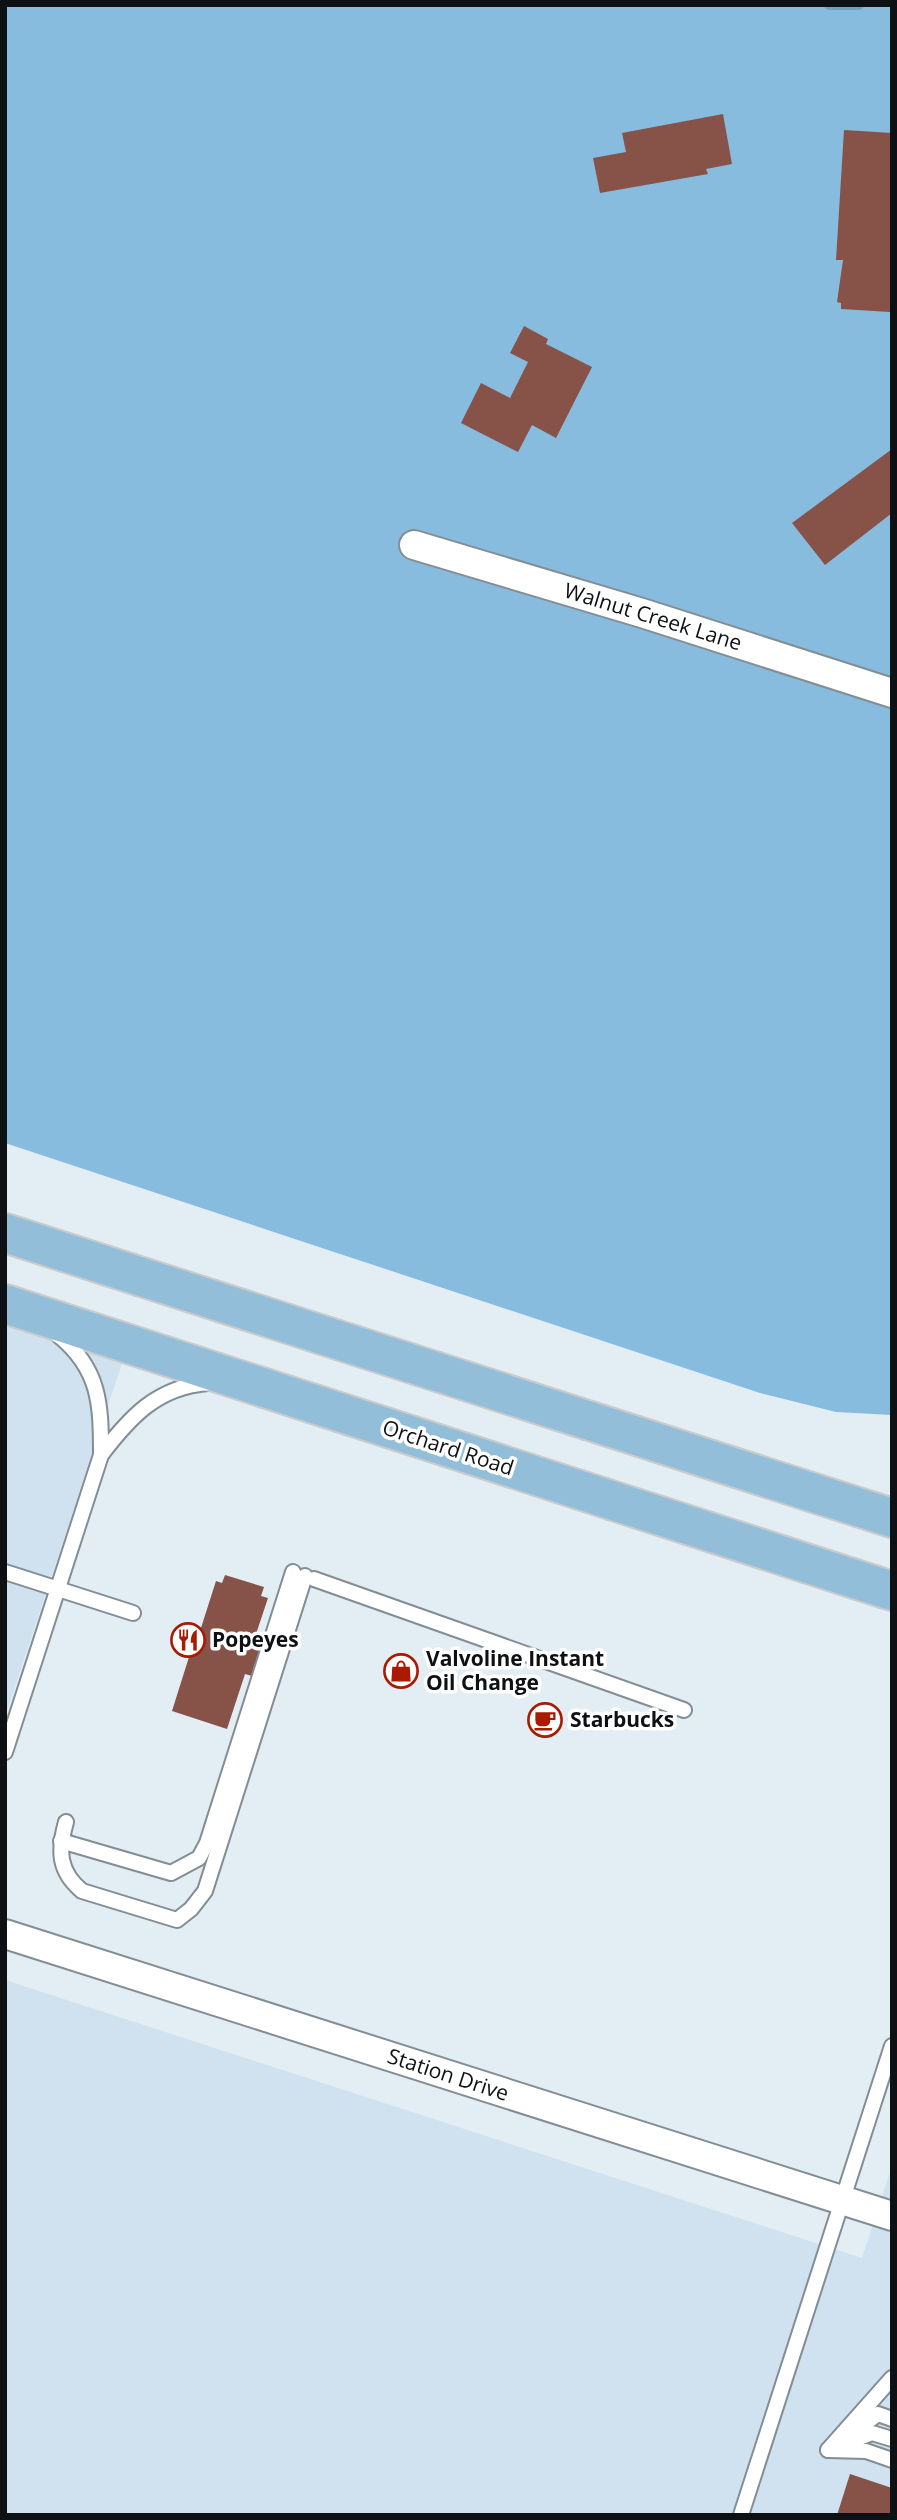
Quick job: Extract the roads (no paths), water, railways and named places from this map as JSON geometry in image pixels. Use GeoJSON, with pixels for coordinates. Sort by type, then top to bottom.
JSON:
{"type":"FeatureCollection","features":[{"type":"Feature","properties":{"kind":"main road"},"geometry":{"type":"LineString","coordinates":[[5,1233],[892,1518]]}},
{"type":"Feature","properties":{"kind":"main road","name":"Orchard Road"},"geometry":{"type":"LineString","coordinates":[[17,1308],[889,1592]]}},
{"type":"Feature","properties":{"kind":"street","name":"Walnut Creek Lane"},"geometry":{"type":"LineString","coordinates":[[414,545],[642,613],[892,693]]}},
{"type":"Feature","properties":{"kind":"street","name":"Station Drive"},"geometry":{"type":"LineString","coordinates":[[5,1934],[892,2216]]}},
{"type":"Feature","properties":{"kind":"lane"},"geometry":{"type":"LineString","coordinates":[[5,1752],[101,1455],[101,1409],[92,1375],[74,1348],[17,1308]]}},
{"type":"Feature","properties":{"kind":"lane"},"geometry":{"type":"LineString","coordinates":[[101,1455],[129,1419],[158,1396],[187,1385],[244,1381]]}},
{"type":"Feature","properties":{"kind":"lane"},"geometry":{"type":"LineString","coordinates":[[5,1572],[134,1613]]}},
{"type":"Feature","properties":{"kind":"lane"},"geometry":{"type":"LineString","coordinates":[[304,1576],[684,1710]]}},
{"type":"Feature","properties":{"kind":"lane"},"geometry":{"type":"LineString","coordinates":[[61,1841],[171,1872],[199,1858],[207,1843],[304,1576]]}},
{"type":"Feature","properties":{"kind":"lane"},"geometry":{"type":"LineString","coordinates":[[66,1822],[61,1841],[62,1869],[69,1881],[82,1891],[177,1920],[191,1909],[205,1891],[304,1576]]}},
{"type":"Feature","properties":{"kind":"lane"},"geometry":{"type":"LineString","coordinates":[[741,2515],[892,2046]]}},
{"type":"Feature","properties":{"kind":"lane"},"geometry":{"type":"LineString","coordinates":[[828,2450],[892,2378]]}},
{"type":"Feature","properties":{"kind":"lane"},"geometry":{"type":"LineString","coordinates":[[828,2450],[885,2396],[892,2398]]}},
{"type":"Feature","properties":{"kind":"lane"},"geometry":{"type":"LineString","coordinates":[[828,2450],[878,2414],[892,2419]]}},
{"type":"Feature","properties":{"kind":"lane"},"geometry":{"type":"LineString","coordinates":[[828,2450],[872,2433],[892,2439]]}},
{"type":"Feature","properties":{"kind":"lane"},"geometry":{"type":"LineString","coordinates":[[828,2450],[866,2451],[892,2460]]}},
{"type":"Feature","properties":{"kind":"waterway"},"geometry":{"type":"LineString","coordinates":[[829,5],[859,5]]}},
{"type":"Feature","properties":{"kind":"place","name":"Popeyes"},"geometry":{"type":"Point","coordinates":[188,1640]}},
{"type":"Feature","properties":{"kind":"place","name":"Valvoline Instant Oil Change"},"geometry":{"type":"Point","coordinates":[401,1671]}},
{"type":"Feature","properties":{"kind":"place","name":"Starbucks"},"geometry":{"type":"Point","coordinates":[545,1720]}}]}
